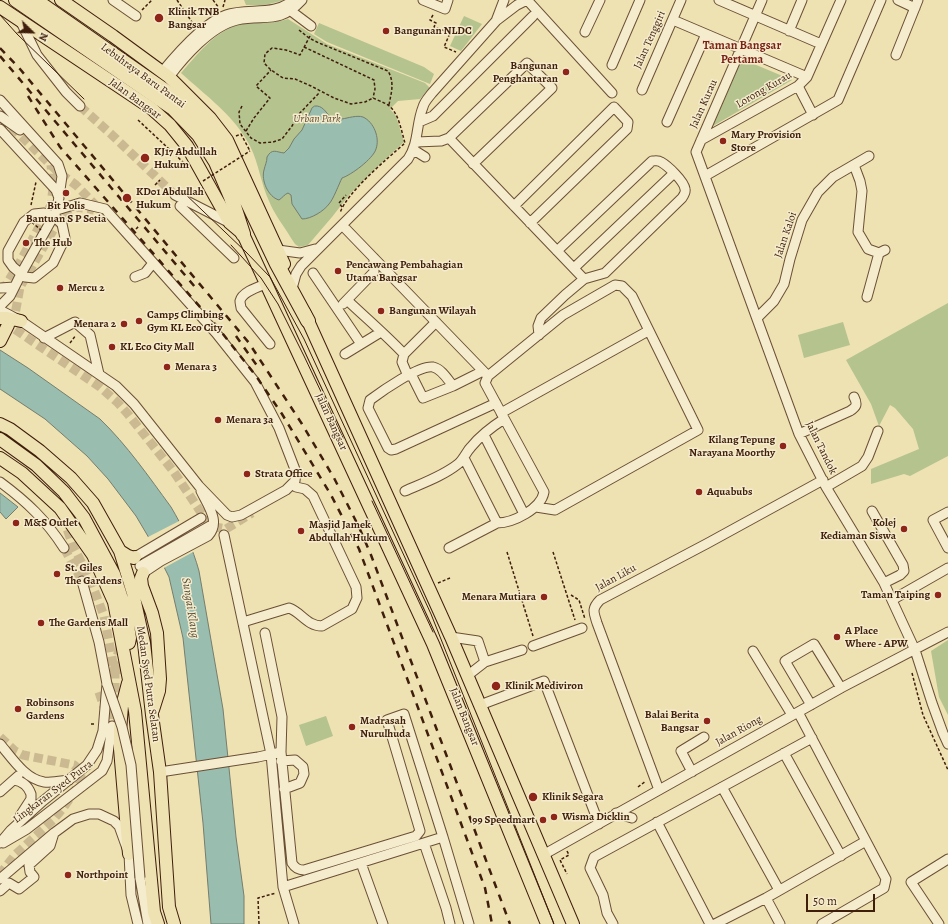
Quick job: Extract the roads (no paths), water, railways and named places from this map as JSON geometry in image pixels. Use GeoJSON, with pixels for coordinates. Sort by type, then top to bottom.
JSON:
{"type":"FeatureCollection","features":[{"type":"Feature","properties":{"kind":"highway","name":"Lebuhraya Baru Pantai"},"geometry":{"type":"LineString","coordinates":[[16,0],[173,108],[199,134],[216,162],[231,197],[232,217],[243,234]]}},
{"type":"Feature","properties":{"kind":"highway","name":"Lebuhraya Baru Pantai"},"geometry":{"type":"LineString","coordinates":[[35,0],[181,102],[208,129],[226,157],[278,257],[308,321]]}},
{"type":"Feature","properties":{"kind":"main road","name":"Jalan Bangsar"},"geometry":{"type":"LineString","coordinates":[[61,0],[113,36],[165,75],[191,98],[210,118],[227,140],[278,257],[293,285],[451,637],[543,855],[574,924]]}},
{"type":"Feature","properties":{"kind":"main road","name":"Jalan Bangsar"},"geometry":{"type":"LineString","coordinates":[[0,7],[151,108],[170,125],[187,146],[232,217]]}},
{"type":"Feature","properties":{"kind":"main road","name":"Jalan Bangsar"},"geometry":{"type":"LineString","coordinates":[[243,234],[433,644],[547,924]]}},
{"type":"Feature","properties":{"kind":"main road"},"geometry":{"type":"LineString","coordinates":[[0,341],[7,318],[21,321]]}},
{"type":"Feature","properties":{"kind":"main road","name":"Medan Syed Putra Selatan"},"geometry":{"type":"LineString","coordinates":[[0,424],[10,429],[40,451],[71,478],[93,503],[120,551],[134,593],[144,643],[160,772],[169,907],[174,924]]}},
{"type":"Feature","properties":{"kind":"main road"},"geometry":{"type":"LineString","coordinates":[[0,439],[36,465],[64,492],[84,518],[100,545],[114,574],[125,608],[130,638],[126,660]]}},
{"type":"Feature","properties":{"kind":"main road","name":"Medan Syed Putra Selatan"},"geometry":{"type":"LineString","coordinates":[[0,458],[22,473],[60,508],[93,555],[114,602],[135,711],[154,912],[158,924]]}},
{"type":"Feature","properties":{"kind":"main road"},"geometry":{"type":"LineString","coordinates":[[120,551],[134,558],[139,565],[142,586],[152,613],[157,633],[159,691],[152,715]]}},
{"type":"Feature","properties":{"kind":"main road"},"geometry":{"type":"LineString","coordinates":[[134,593],[136,571],[139,565]]}},
{"type":"Feature","properties":{"kind":"main road"},"geometry":{"type":"LineString","coordinates":[[129,678],[122,706],[120,749],[129,854]]}},
{"type":"Feature","properties":{"kind":"main road"},"geometry":{"type":"LineString","coordinates":[[141,774],[160,772]]}},
{"type":"Feature","properties":{"kind":"street"},"geometry":{"type":"LineString","coordinates":[[113,0],[136,16]]}},
{"type":"Feature","properties":{"kind":"street"},"geometry":{"type":"LineString","coordinates":[[268,14],[293,0]]}},
{"type":"Feature","properties":{"kind":"street"},"geometry":{"type":"LineString","coordinates":[[287,13],[302,0]]}},
{"type":"Feature","properties":{"kind":"street"},"geometry":{"type":"LineString","coordinates":[[423,0],[444,9],[448,0]]}},
{"type":"Feature","properties":{"kind":"street"},"geometry":{"type":"LineString","coordinates":[[496,21],[504,0]]}},
{"type":"Feature","properties":{"kind":"street"},"geometry":{"type":"LineString","coordinates":[[585,32],[600,0]]}},
{"type":"Feature","properties":{"kind":"street"},"geometry":{"type":"LineString","coordinates":[[612,65],[640,0]]}},
{"type":"Feature","properties":{"kind":"street","name":"Jalan Tenggiri"},"geometry":{"type":"LineString","coordinates":[[642,90],[681,0]]}},
{"type":"Feature","properties":{"kind":"street"},"geometry":{"type":"LineString","coordinates":[[721,0],[821,44]]}},
{"type":"Feature","properties":{"kind":"street","name":"Jalan Kurau"},"geometry":{"type":"LineString","coordinates":[[696,152],[762,0]]}},
{"type":"Feature","properties":{"kind":"street"},"geometry":{"type":"LineString","coordinates":[[789,30],[802,0]]}},
{"type":"Feature","properties":{"kind":"street","name":"Lorong Kurau"},"geometry":{"type":"LineString","coordinates":[[701,140],[798,86],[807,77],[841,0]]}},
{"type":"Feature","properties":{"kind":"street"},"geometry":{"type":"LineString","coordinates":[[705,176],[838,100],[881,0]]}},
{"type":"Feature","properties":{"kind":"street"},"geometry":{"type":"LineString","coordinates":[[896,55],[917,4],[898,0]]}},
{"type":"Feature","properties":{"kind":"street"},"geometry":{"type":"LineString","coordinates":[[293,285],[298,269],[408,159],[416,142],[423,105],[432,93],[496,21],[517,5],[526,1],[529,2],[612,93]]}},
{"type":"Feature","properties":{"kind":"street"},"geometry":{"type":"LineString","coordinates":[[165,75],[194,38],[216,20],[226,15],[237,13],[287,13],[311,26]]}},
{"type":"Feature","properties":{"kind":"street"},"geometry":{"type":"LineString","coordinates":[[419,122],[433,116],[533,16]]}},
{"type":"Feature","properties":{"kind":"street"},"geometry":{"type":"LineString","coordinates":[[672,20],[807,77]]}},
{"type":"Feature","properties":{"kind":"street"},"geometry":{"type":"LineString","coordinates":[[21,22],[37,55],[66,92],[80,106]]}},
{"type":"Feature","properties":{"kind":"street"},"geometry":{"type":"LineString","coordinates":[[667,122],[706,34]]}},
{"type":"Feature","properties":{"kind":"street"},"geometry":{"type":"LineString","coordinates":[[416,142],[449,138],[527,63],[552,88],[473,164]]}},
{"type":"Feature","properties":{"kind":"street"},"geometry":{"type":"LineString","coordinates":[[798,86],[813,115]]}},
{"type":"Feature","properties":{"kind":"street"},"geometry":{"type":"LineString","coordinates":[[0,100],[58,164],[62,176],[59,200],[55,213],[20,274],[10,296],[0,306]]}},
{"type":"Feature","properties":{"kind":"street"},"geometry":{"type":"LineString","coordinates":[[514,206],[614,107],[625,118],[628,122],[627,129],[530,223]]}},
{"type":"Feature","properties":{"kind":"street"},"geometry":{"type":"LineString","coordinates":[[0,116],[20,130]]}},
{"type":"Feature","properties":{"kind":"street"},"geometry":{"type":"LineString","coordinates":[[0,129],[56,190],[59,200]]}},
{"type":"Feature","properties":{"kind":"street"},"geometry":{"type":"LineString","coordinates":[[449,138],[584,279]]}},
{"type":"Feature","properties":{"kind":"street"},"geometry":{"type":"LineString","coordinates":[[412,153],[417,152],[425,157]]}},
{"type":"Feature","properties":{"kind":"street","name":"Jalan Tandok"},"geometry":{"type":"LineString","coordinates":[[696,152],[799,434],[825,483],[884,583],[915,650],[942,733],[948,744]]}},
{"type":"Feature","properties":{"kind":"street","name":"Jalan Kaloi"},"geometry":{"type":"LineString","coordinates":[[757,318],[767,309],[784,284],[790,258],[802,220],[818,192],[833,178],[869,156]]}},
{"type":"Feature","properties":{"kind":"street"},"geometry":{"type":"LineString","coordinates":[[539,335],[538,326],[541,318],[584,279],[605,273],[682,198],[685,192],[685,187],[674,173],[662,162],[656,160],[652,161],[557,251]]}},
{"type":"Feature","properties":{"kind":"street"},"geometry":{"type":"LineString","coordinates":[[854,165],[862,191],[858,232],[868,249],[882,252],[867,297]]}},
{"type":"Feature","properties":{"kind":"street"},"geometry":{"type":"LineString","coordinates":[[574,268],[674,173]]}},
{"type":"Feature","properties":{"kind":"street"},"geometry":{"type":"LineString","coordinates":[[176,195],[185,201],[232,217]]}},
{"type":"Feature","properties":{"kind":"street"},"geometry":{"type":"LineString","coordinates":[[185,201],[180,206],[234,258]]}},
{"type":"Feature","properties":{"kind":"street"},"geometry":{"type":"LineString","coordinates":[[0,310],[21,321],[116,386],[134,404],[199,486],[227,515],[232,517],[241,515],[286,490],[295,481],[296,472],[279,428],[255,382],[216,333],[105,209],[80,203],[55,213],[34,214],[24,222],[8,251],[8,260],[13,267],[25,277],[34,278],[53,263],[65,238],[62,224],[55,213]]}},
{"type":"Feature","properties":{"kind":"street"},"geometry":{"type":"LineString","coordinates":[[342,225],[486,373]]}},
{"type":"Feature","properties":{"kind":"street"},"geometry":{"type":"LineString","coordinates":[[278,257],[310,251],[321,246]]}},
{"type":"Feature","properties":{"kind":"street"},"geometry":{"type":"LineString","coordinates":[[781,252],[790,258]]}},
{"type":"Feature","properties":{"kind":"street"},"geometry":{"type":"LineString","coordinates":[[338,309],[374,272],[374,258]]}},
{"type":"Feature","properties":{"kind":"street"},"geometry":{"type":"LineString","coordinates":[[135,277],[145,273],[153,263]]}},
{"type":"Feature","properties":{"kind":"street"},"geometry":{"type":"LineString","coordinates":[[313,273],[361,344]]}},
{"type":"Feature","properties":{"kind":"street"},"geometry":{"type":"LineString","coordinates":[[266,284],[250,291],[240,302],[241,308],[270,344]]}},
{"type":"Feature","properties":{"kind":"street"},"geometry":{"type":"LineString","coordinates":[[436,322],[404,354],[402,362],[423,398],[486,373],[539,335],[562,315],[615,285],[622,286],[632,296],[698,430],[555,510],[536,507]]}},
{"type":"Feature","properties":{"kind":"street"},"geometry":{"type":"LineString","coordinates":[[0,288],[14,287]]}},
{"type":"Feature","properties":{"kind":"street"},"geometry":{"type":"LineString","coordinates":[[10,296],[12,308],[21,321]]}},
{"type":"Feature","properties":{"kind":"street"},"geometry":{"type":"LineString","coordinates":[[347,300],[388,337],[404,354]]}},
{"type":"Feature","properties":{"kind":"street"},"geometry":{"type":"LineString","coordinates":[[44,338],[75,322],[90,335],[99,374]]}},
{"type":"Feature","properties":{"kind":"street"},"geometry":{"type":"LineString","coordinates":[[405,491],[444,473],[458,464],[464,458],[470,447],[503,416],[648,331]]}},
{"type":"Feature","properties":{"kind":"street"},"geometry":{"type":"LineString","coordinates":[[345,354],[381,332]]}},
{"type":"Feature","properties":{"kind":"street"},"geometry":{"type":"LineString","coordinates":[[453,386],[441,372],[434,367],[424,368],[409,375],[370,400],[368,408],[388,448],[391,450],[496,403]]}},
{"type":"Feature","properties":{"kind":"street"},"geometry":{"type":"LineString","coordinates":[[449,548],[497,523],[503,523],[524,514],[536,507],[543,498],[544,492],[485,383],[486,373]]}},
{"type":"Feature","properties":{"kind":"street"},"geometry":{"type":"LineString","coordinates":[[799,434],[850,412],[856,407],[857,403],[854,397]]}},
{"type":"Feature","properties":{"kind":"street"},"geometry":{"type":"LineString","coordinates":[[825,483],[862,466],[868,457],[878,431]]}},
{"type":"Feature","properties":{"kind":"street"},"geometry":{"type":"LineString","coordinates":[[484,435],[524,514]]}},
{"type":"Feature","properties":{"kind":"street"},"geometry":{"type":"LineString","coordinates":[[464,458],[497,523]]}},
{"type":"Feature","properties":{"kind":"street"},"geometry":{"type":"LineString","coordinates":[[0,482],[42,517],[64,548]]}},
{"type":"Feature","properties":{"kind":"street","name":"Jalan Liku"},"geometry":{"type":"LineString","coordinates":[[659,790],[597,623],[594,611],[595,605],[606,597],[825,483]]}},
{"type":"Feature","properties":{"kind":"street"},"geometry":{"type":"LineString","coordinates":[[139,565],[207,531],[215,524],[199,486]]}},
{"type":"Feature","properties":{"kind":"street"},"geometry":{"type":"LineString","coordinates":[[243,622],[289,608],[296,610],[306,621],[317,626],[322,626],[352,609],[357,598],[356,587],[313,496],[304,488],[296,487]]}},
{"type":"Feature","properties":{"kind":"street"},"geometry":{"type":"LineString","coordinates":[[872,510],[903,565],[904,571],[900,575],[884,583]]}},
{"type":"Feature","properties":{"kind":"street"},"geometry":{"type":"LineString","coordinates":[[948,512],[933,520],[948,548]]}},
{"type":"Feature","properties":{"kind":"street"},"geometry":{"type":"LineString","coordinates":[[139,565],[200,519]]}},
{"type":"Feature","properties":{"kind":"street"},"geometry":{"type":"LineString","coordinates":[[224,535],[271,754],[283,887],[294,924]]}},
{"type":"Feature","properties":{"kind":"street"},"geometry":{"type":"LineString","coordinates":[[892,600],[948,568]]}},
{"type":"Feature","properties":{"kind":"street","name":"Lingkaran Syed Putra"},"geometry":{"type":"LineString","coordinates":[[0,844],[15,826],[87,765],[97,750],[103,732],[107,684],[99,642],[82,581]]}},
{"type":"Feature","properties":{"kind":"street"},"geometry":{"type":"LineString","coordinates":[[535,646],[582,627]]}},
{"type":"Feature","properties":{"kind":"street","name":"Jalan Riong"},"geometry":{"type":"LineString","coordinates":[[543,855],[841,688],[948,632]]}},
{"type":"Feature","properties":{"kind":"street"},"geometry":{"type":"LineString","coordinates":[[265,633],[282,717],[281,756],[292,863],[294,867],[299,870],[304,870],[416,836],[420,831],[387,720],[404,714],[469,924]]}},
{"type":"Feature","properties":{"kind":"street"},"geometry":{"type":"LineString","coordinates":[[451,637],[478,641],[485,662]]}},
{"type":"Feature","properties":{"kind":"street"},"geometry":{"type":"LineString","coordinates":[[811,705],[785,661],[814,644],[841,688]]}},
{"type":"Feature","properties":{"kind":"street"},"geometry":{"type":"LineString","coordinates":[[467,676],[485,662],[522,650]]}},
{"type":"Feature","properties":{"kind":"street"},"geometry":{"type":"LineString","coordinates":[[753,652],[812,738],[886,879],[884,888],[822,924]]}},
{"type":"Feature","properties":{"kind":"street"},"geometry":{"type":"LineString","coordinates":[[480,705],[544,681],[599,824]]}},
{"type":"Feature","properties":{"kind":"street"},"geometry":{"type":"LineString","coordinates":[[107,684],[122,727],[131,765],[140,878],[148,924]]}},
{"type":"Feature","properties":{"kind":"street","name":"Lingkaran Syed Putra"},"geometry":{"type":"LineString","coordinates":[[0,844],[27,829],[102,771],[107,760],[112,726]]}},
{"type":"Feature","properties":{"kind":"street"},"geometry":{"type":"LineString","coordinates":[[692,772],[681,751],[704,737]]}},
{"type":"Feature","properties":{"kind":"street"},"geometry":{"type":"LineString","coordinates":[[614,924],[607,913],[603,894],[590,868],[594,857],[812,738]]}},
{"type":"Feature","properties":{"kind":"street"},"geometry":{"type":"LineString","coordinates":[[0,744],[23,771],[30,776],[44,782],[69,780]]}},
{"type":"Feature","properties":{"kind":"street"},"geometry":{"type":"LineString","coordinates":[[784,753],[840,856]]}},
{"type":"Feature","properties":{"kind":"street"},"geometry":{"type":"LineString","coordinates":[[160,772],[271,754],[295,760],[303,767],[304,774],[300,783],[284,789]]}},
{"type":"Feature","properties":{"kind":"street"},"geometry":{"type":"LineString","coordinates":[[0,792],[23,771]]}},
{"type":"Feature","properties":{"kind":"street"},"geometry":{"type":"LineString","coordinates":[[14,780],[20,781],[25,785],[31,794],[31,799],[15,826]]}},
{"type":"Feature","properties":{"kind":"street"},"geometry":{"type":"LineString","coordinates":[[722,787],[779,890]]}},
{"type":"Feature","properties":{"kind":"street"},"geometry":{"type":"LineString","coordinates":[[616,813],[632,818]]}},
{"type":"Feature","properties":{"kind":"street"},"geometry":{"type":"LineString","coordinates":[[0,879],[54,833],[74,819],[89,814],[99,814],[114,821],[119,826],[129,854],[131,895],[138,924]]}},
{"type":"Feature","properties":{"kind":"street"},"geometry":{"type":"LineString","coordinates":[[657,822],[710,924]]}},
{"type":"Feature","properties":{"kind":"street"},"geometry":{"type":"LineString","coordinates":[[0,891],[9,883],[19,889],[34,877],[30,872],[29,865],[50,846],[54,833]]}},
{"type":"Feature","properties":{"kind":"street"},"geometry":{"type":"LineString","coordinates":[[283,887],[443,837]]}},
{"type":"Feature","properties":{"kind":"street"},"geometry":{"type":"LineString","coordinates":[[715,924],[766,898],[866,841]]}},
{"type":"Feature","properties":{"kind":"street"},"geometry":{"type":"LineString","coordinates":[[424,843],[446,908],[448,923]]}},
{"type":"Feature","properties":{"kind":"street"},"geometry":{"type":"LineString","coordinates":[[939,924],[911,882],[948,859]]}},
{"type":"Feature","properties":{"kind":"street"},"geometry":{"type":"LineString","coordinates":[[361,863],[383,924]]}},
{"type":"Feature","properties":{"kind":"street"},"geometry":{"type":"LineString","coordinates":[[766,898],[780,924]]}},
{"type":"Feature","properties":{"kind":"water"},"geometry":{"type":"Polygon","coordinates":[[[315,106],[322,108],[330,117],[336,116],[342,119],[361,116],[367,119],[373,126],[377,135],[377,145],[374,153],[366,162],[342,178],[331,202],[327,207],[313,216],[302,219],[292,204],[291,195],[288,193],[279,200],[275,198],[266,188],[263,174],[269,154],[274,151],[284,153],[289,148],[294,139],[302,130],[312,108],[315,106]]]}},
{"type":"Feature","properties":{"kind":"water","name":"Sungai Klang"},"geometry":{"type":"Polygon","coordinates":[[[0,350],[100,419],[110,429],[129,450],[171,507],[187,538],[199,571],[223,709],[236,837],[244,896],[244,924],[211,924],[203,823],[183,638],[169,577],[152,543],[136,516],[108,479],[87,456],[45,419],[0,389],[0,350]]]}},
{"type":"Feature","properties":{"kind":"water"},"geometry":{"type":"Polygon","coordinates":[[[0,493],[18,507],[6,519],[0,512],[0,493]]]}},
{"type":"Feature","properties":{"kind":"tunnel"},"geometry":{"type":"LineString","coordinates":[[80,106],[175,195]]}},
{"type":"Feature","properties":{"kind":"tunnel"},"geometry":{"type":"LineString","coordinates":[[12,127],[58,172],[76,185],[100,210]]}},
{"type":"Feature","properties":{"kind":"tunnel"},"geometry":{"type":"LineString","coordinates":[[0,289],[6,285],[20,262],[51,205],[53,188],[51,165]]}},
{"type":"Feature","properties":{"kind":"tunnel"},"geometry":{"type":"LineString","coordinates":[[17,323],[14,320],[20,287],[61,217],[77,207],[94,210]]}},
{"type":"Feature","properties":{"kind":"tunnel"},"geometry":{"type":"LineString","coordinates":[[4,322],[100,387],[118,403],[174,472],[210,526],[226,529],[252,513]]}},
{"type":"Feature","properties":{"kind":"tunnel"},"geometry":{"type":"LineString","coordinates":[[63,517],[73,546],[90,579],[104,616],[115,673],[112,726]]}},
{"type":"Feature","properties":{"kind":"tunnel"},"geometry":{"type":"LineString","coordinates":[[64,548],[82,581]]}},
{"type":"Feature","properties":{"kind":"tunnel"},"geometry":{"type":"LineString","coordinates":[[115,673],[122,643]]}},
{"type":"Feature","properties":{"kind":"tunnel"},"geometry":{"type":"LineString","coordinates":[[99,692],[105,710]]}},
{"type":"Feature","properties":{"kind":"tunnel"},"geometry":{"type":"LineString","coordinates":[[0,737],[15,751],[23,755],[74,765],[80,770],[81,777],[76,789],[64,807],[53,820],[15,855],[0,874]]}},
{"type":"Feature","properties":{"kind":"tram line"},"geometry":{"type":"LineString","coordinates":[[0,15],[17,34],[84,99]]}},
{"type":"Feature","properties":{"kind":"tram line"},"geometry":{"type":"LineString","coordinates":[[182,191],[270,277],[304,339],[431,614],[554,924]]}},
{"type":"Feature","properties":{"kind":"tram line"},"geometry":{"type":"LineString","coordinates":[[231,245],[261,278],[278,304],[343,438]]}},
{"type":"Feature","properties":{"kind":"tram line"},"geometry":{"type":"LineString","coordinates":[[372,501],[433,632]]}},
{"type":"Feature","properties":{"kind":"railway"},"geometry":{"type":"LineString","coordinates":[[0,48],[20,69],[249,343],[302,424],[334,478],[359,527],[371,555],[510,924]]}},
{"type":"Feature","properties":{"kind":"railway"},"geometry":{"type":"LineString","coordinates":[[0,56],[195,287]]}},
{"type":"Feature","properties":{"kind":"railway"},"geometry":{"type":"LineString","coordinates":[[28,96],[60,147],[215,324],[256,376],[282,414],[331,495],[359,549],[485,888],[492,924]]}},
{"type":"Feature","properties":{"kind":"railway"},"geometry":{"type":"LineString","coordinates":[[236,336],[260,370]]}},
{"type":"Feature","properties":{"kind":"place","name":"Klinik TNB Bangsar"},"geometry":{"type":"Point","coordinates":[159,18]}},
{"type":"Feature","properties":{"kind":"place","name":"Bangunan NLDC"},"geometry":{"type":"Point","coordinates":[386,31]}},
{"type":"Feature","properties":{"kind":"place","name":"Bangunan Penghantaran"},"geometry":{"type":"Point","coordinates":[566,72]}},
{"type":"Feature","properties":{"kind":"place","name":"Mary Provision Store"},"geometry":{"type":"Point","coordinates":[723,141]}},
{"type":"Feature","properties":{"kind":"place","name":"KJ17 Abdullah Hukum"},"geometry":{"type":"Point","coordinates":[145,158]}},
{"type":"Feature","properties":{"kind":"place","name":"Bit Polis Bantuan S P Setia"},"geometry":{"type":"Point","coordinates":[66,193]}},
{"type":"Feature","properties":{"kind":"place","name":"KD01 Abdullah Hukum"},"geometry":{"type":"Point","coordinates":[127,198]}},
{"type":"Feature","properties":{"kind":"place","name":"The Hub"},"geometry":{"type":"Point","coordinates":[26,243]}},
{"type":"Feature","properties":{"kind":"place","name":"Pencawang Pembahagian Utama Bangsar"},"geometry":{"type":"Point","coordinates":[338,271]}},
{"type":"Feature","properties":{"kind":"place","name":"Mercu 2"},"geometry":{"type":"Point","coordinates":[60,288]}},
{"type":"Feature","properties":{"kind":"place","name":"Bangunan Wilayah"},"geometry":{"type":"Point","coordinates":[381,311]}},
{"type":"Feature","properties":{"kind":"place","name":"Camp5 Climbing Gym KL Eco City"},"geometry":{"type":"Point","coordinates":[139,321]}},
{"type":"Feature","properties":{"kind":"place","name":"Menara 2"},"geometry":{"type":"Point","coordinates":[124,324]}},
{"type":"Feature","properties":{"kind":"place","name":"KL Eco City Mall"},"geometry":{"type":"Point","coordinates":[112,347]}},
{"type":"Feature","properties":{"kind":"place","name":"Menara 3"},"geometry":{"type":"Point","coordinates":[167,367]}},
{"type":"Feature","properties":{"kind":"place","name":"Menara 3a"},"geometry":{"type":"Point","coordinates":[218,420]}},
{"type":"Feature","properties":{"kind":"place","name":"Kilang Tepung Narayana Moorthy"},"geometry":{"type":"Point","coordinates":[783,446]}},
{"type":"Feature","properties":{"kind":"place","name":"Strata Office"},"geometry":{"type":"Point","coordinates":[247,474]}},
{"type":"Feature","properties":{"kind":"place","name":"Aquabubs"},"geometry":{"type":"Point","coordinates":[699,492]}},
{"type":"Feature","properties":{"kind":"place","name":"M&S Outlet"},"geometry":{"type":"Point","coordinates":[16,523]}},
{"type":"Feature","properties":{"kind":"place","name":"Kolej Kediaman Siswa"},"geometry":{"type":"Point","coordinates":[904,529]}},
{"type":"Feature","properties":{"kind":"place","name":"Masjid Jamek Abdullah Hukum"},"geometry":{"type":"Point","coordinates":[301,531]}},
{"type":"Feature","properties":{"kind":"place","name":"St. Giles The Gardens"},"geometry":{"type":"Point","coordinates":[57,574]}},
{"type":"Feature","properties":{"kind":"place","name":"Taman Taiping"},"geometry":{"type":"Point","coordinates":[938,595]}},
{"type":"Feature","properties":{"kind":"place","name":"Menara Mutiara"},"geometry":{"type":"Point","coordinates":[544,597]}},
{"type":"Feature","properties":{"kind":"place","name":"The Gardens Mall"},"geometry":{"type":"Point","coordinates":[41,623]}},
{"type":"Feature","properties":{"kind":"place","name":"A Place Where - APW"},"geometry":{"type":"Point","coordinates":[837,637]}},
{"type":"Feature","properties":{"kind":"place","name":"Klinik Mediviron"},"geometry":{"type":"Point","coordinates":[496,686]}},
{"type":"Feature","properties":{"kind":"place","name":"Robinsons Gardens"},"geometry":{"type":"Point","coordinates":[18,709]}},
{"type":"Feature","properties":{"kind":"place","name":"Balai Berita Bangsar"},"geometry":{"type":"Point","coordinates":[707,721]}},
{"type":"Feature","properties":{"kind":"place","name":"Madrasah Nurulhuda"},"geometry":{"type":"Point","coordinates":[352,727]}},
{"type":"Feature","properties":{"kind":"place","name":"Klinik Segara"},"geometry":{"type":"Point","coordinates":[533,797]}},
{"type":"Feature","properties":{"kind":"place","name":"Wisma Dicklin"},"geometry":{"type":"Point","coordinates":[554,817]}},
{"type":"Feature","properties":{"kind":"place","name":"99 Speedmart"},"geometry":{"type":"Point","coordinates":[543,820]}},
{"type":"Feature","properties":{"kind":"place","name":"Northpoint"},"geometry":{"type":"Point","coordinates":[68,875]}},
{"type":"Feature","properties":{"kind":"district","name":"Taman Bangsar Pertama"},"geometry":{"type":"Point","coordinates":[742,53]}},
{"type":"Feature","properties":{"kind":"park label","name":"Urban Park"},"geometry":{"type":"Point","coordinates":[317,119]}}]}
